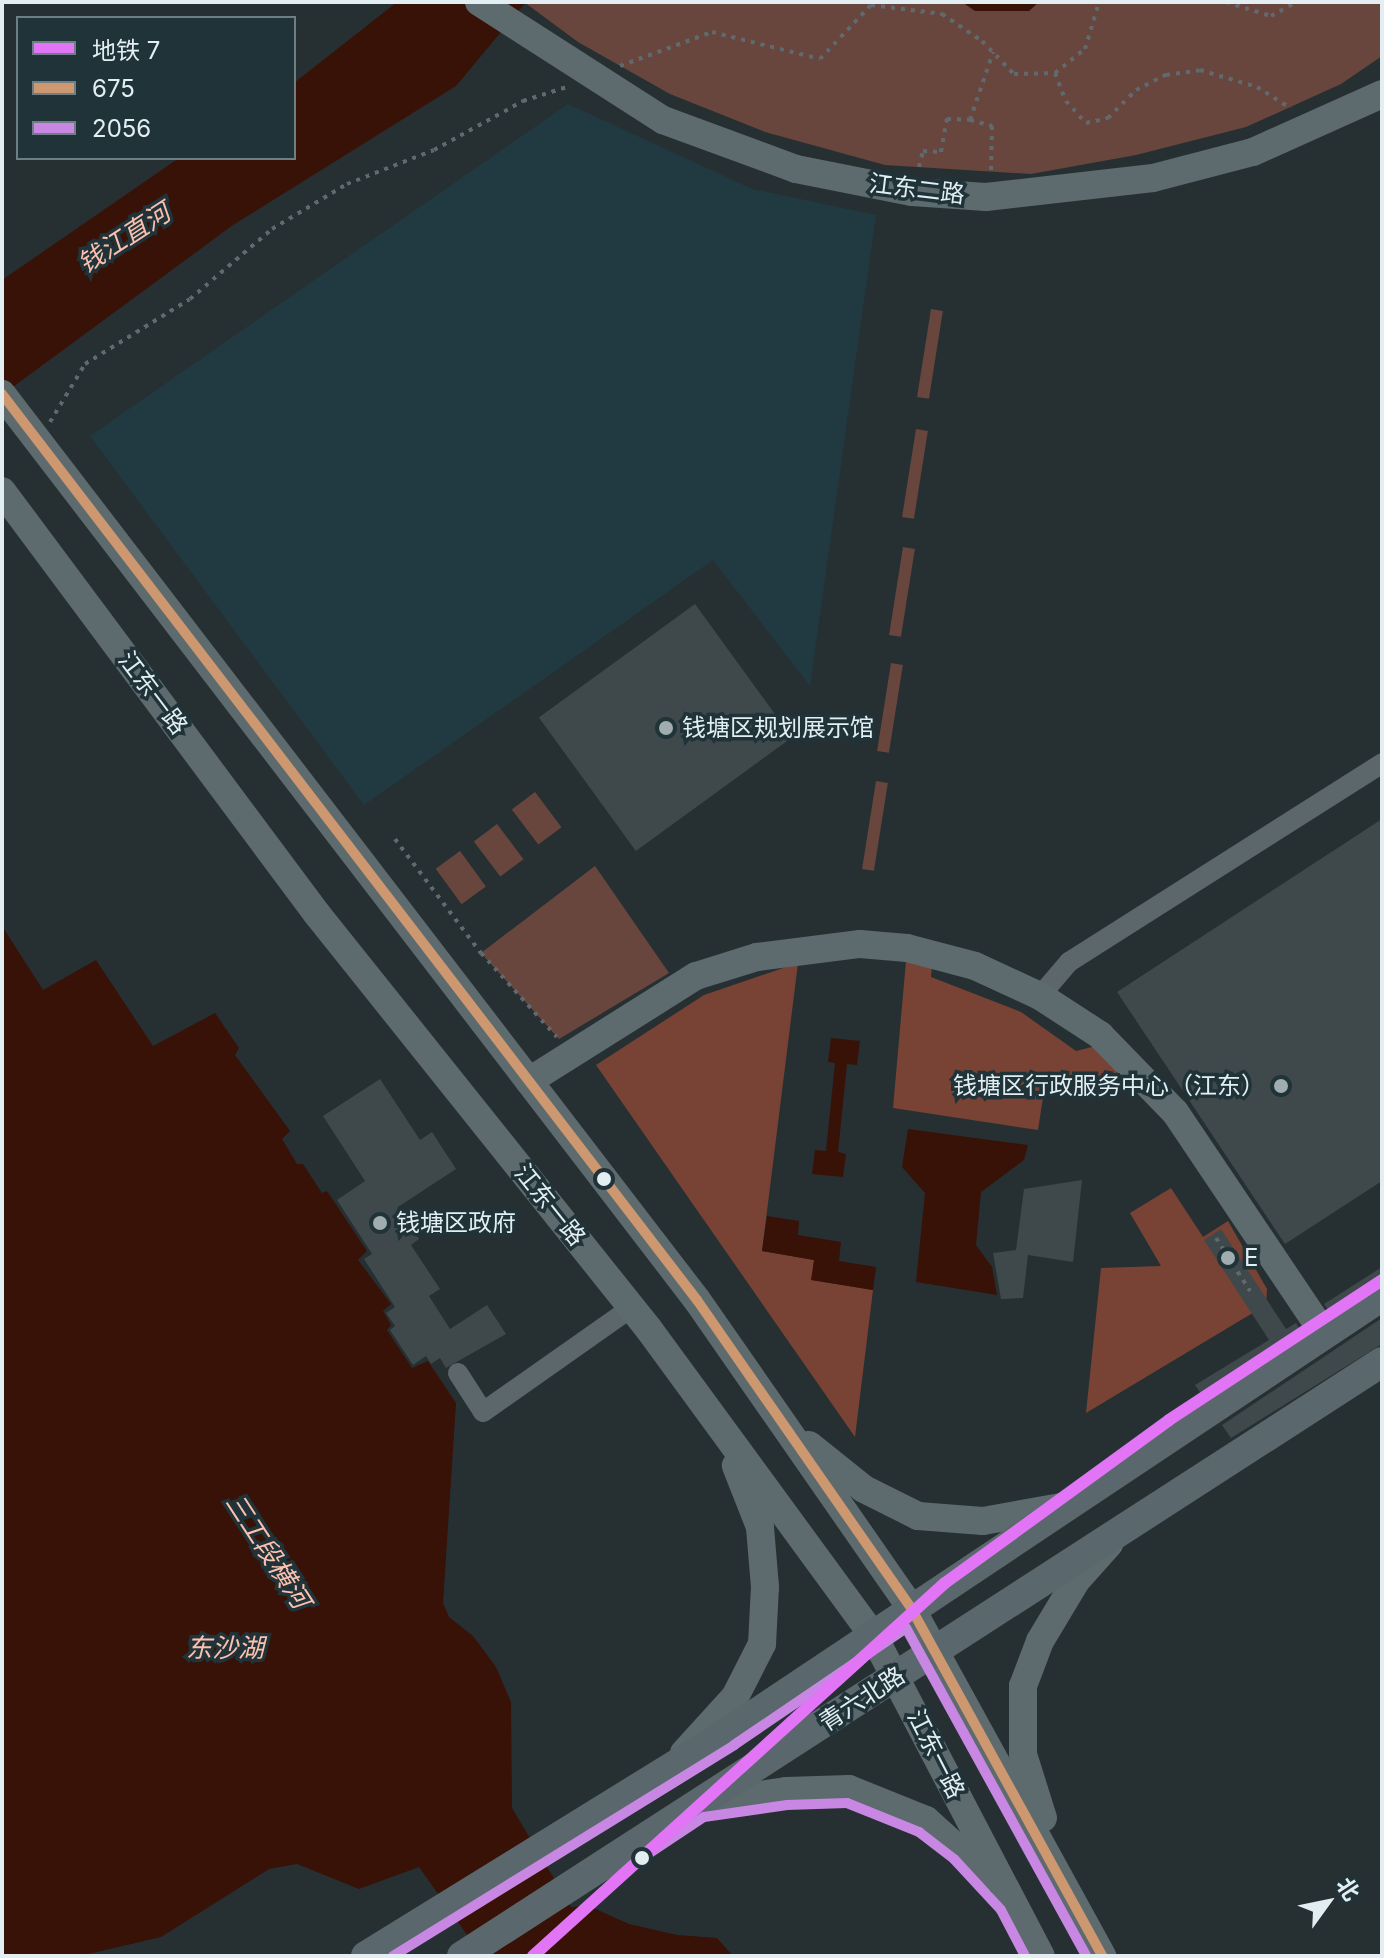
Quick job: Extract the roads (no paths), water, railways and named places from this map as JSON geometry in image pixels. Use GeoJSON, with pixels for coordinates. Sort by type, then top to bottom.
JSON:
{"type":"FeatureCollection","features":[{"type":"Feature","properties":{"kind":"main road","name":"江东二路"},"geometry":{"type":"LineString","coordinates":[[479,2],[593,79],[663,120],[796,169],[912,192],[986,197],[1153,178],[1253,152],[1382,94]]}},
{"type":"Feature","properties":{"kind":"main road","name":"江东一路"},"geometry":{"type":"LineString","coordinates":[[4,397],[697,1300],[911,1608],[1102,1956]]}},
{"type":"Feature","properties":{"kind":"main road","name":"江东一路"},"geometry":{"type":"LineString","coordinates":[[2,491],[317,914],[631,1308],[873,1635],[1041,1956]]}},
{"type":"Feature","properties":{"kind":"main road"},"geometry":{"type":"LineString","coordinates":[[529,1081],[696,976],[799,948],[860,944],[907,948],[975,966],[1040,996],[1100,1035],[1175,1112],[1324,1334]]}},
{"type":"Feature","properties":{"kind":"main road","name":"青六北路"},"geometry":{"type":"LineString","coordinates":[[366,1956],[672,1767],[1382,1296]]}},
{"type":"Feature","properties":{"kind":"main road","name":"青六北路"},"geometry":{"type":"LineString","coordinates":[[465,1954],[1382,1362]]}},
{"type":"Feature","properties":{"kind":"main road"},"geometry":{"type":"LineString","coordinates":[[785,1426],[864,1489],[918,1516],[983,1521],[1061,1507]]}},
{"type":"Feature","properties":{"kind":"main road"},"geometry":{"type":"LineString","coordinates":[[672,1767],[735,1697],[762,1644],[765,1587],[760,1527],[723,1431]]}},
{"type":"Feature","properties":{"kind":"main road"},"geometry":{"type":"LineString","coordinates":[[1062,1879],[1023,1754],[1023,1686],[1040,1641],[1076,1581],[1115,1537]]}},
{"type":"Feature","properties":{"kind":"main road"},"geometry":{"type":"LineString","coordinates":[[699,1804],[786,1791],[849,1789],[926,1820],[963,1849],[1013,1902]]}},
{"type":"Feature","properties":{"kind":"street"},"geometry":{"type":"LineString","coordinates":[[1040,996],[1069,962],[1382,763]]}},
{"type":"Feature","properties":{"kind":"street"},"geometry":{"type":"LineString","coordinates":[[458,1373],[487,1419],[631,1308]]}},
{"type":"Feature","properties":{"kind":"water","name":"钱江直河"},"geometry":{"type":"Polygon","coordinates":[[[397,2],[526,2],[456,86],[233,225],[2,395],[2,280],[176,160],[296,160],[296,81],[397,2]]]}},
{"type":"Feature","properties":{"kind":"water"},"geometry":{"type":"Polygon","coordinates":[[[962,2],[1039,2],[1029,11],[975,11],[962,2]]]}},
{"type":"Feature","properties":{"kind":"water","name":"东沙湖"},"geometry":{"type":"Polygon","coordinates":[[[2,926],[43,990],[96,960],[153,1046],[215,1013],[239,1048],[235,1055],[290,1131],[282,1139],[297,1164],[303,1164],[322,1193],[327,1191],[367,1251],[358,1260],[391,1304],[383,1311],[391,1325],[387,1330],[412,1368],[428,1361],[456,1403],[443,1603],[449,1617],[473,1636],[496,1667],[511,1702],[512,1808],[571,1907],[589,1906],[629,1924],[677,1935],[717,1938],[733,1956],[482,1956],[419,1867],[359,1889],[297,1864],[269,1869],[161,1937],[80,1956],[2,1956],[2,926]]]}},
{"type":"Feature","properties":{"kind":"water"},"geometry":{"type":"Polygon","coordinates":[[[831,1038],[860,1041],[857,1065],[847,1064],[838,1152],[846,1154],[843,1177],[812,1174],[815,1150],[826,1151],[835,1063],[828,1062],[831,1038]]]}},
{"type":"Feature","properties":{"kind":"water"},"geometry":{"type":"Polygon","coordinates":[[[908,1129],[1028,1145],[1024,1160],[981,1192],[976,1245],[992,1267],[997,1295],[916,1282],[925,1193],[902,1167],[908,1129]]]}},
{"type":"Feature","properties":{"kind":"water"},"geometry":{"type":"Polygon","coordinates":[[[767,1216],[799,1221],[798,1235],[841,1242],[839,1261],[876,1267],[873,1290],[811,1280],[814,1260],[762,1251],[767,1216]]]}},
{"type":"Feature","properties":{"kind":"metro line","name":"7"},"geometry":{"type":"LineString","coordinates":[[533,1956],[945,1583],[1169,1420],[1382,1280]]}},
{"type":"Feature","properties":{"kind":"place","name":"钱塘区规划展示馆"},"geometry":{"type":"Point","coordinates":[666,728]}},
{"type":"Feature","properties":{"kind":"place","name":"钱塘区行政服务中心（江东）"},"geometry":{"type":"Point","coordinates":[1281,1086]}},
{"type":"Feature","properties":{"kind":"place","name":"钱塘区政府"},"geometry":{"type":"Point","coordinates":[380,1223]}},
{"type":"Feature","properties":{"kind":"place","name":"E"},"geometry":{"type":"Point","coordinates":[1228,1258]}},
{"type":"Feature","properties":{"kind":"water label","name":"三工段横河"},"geometry":{"type":"Point","coordinates":[268,1551]}}]}
